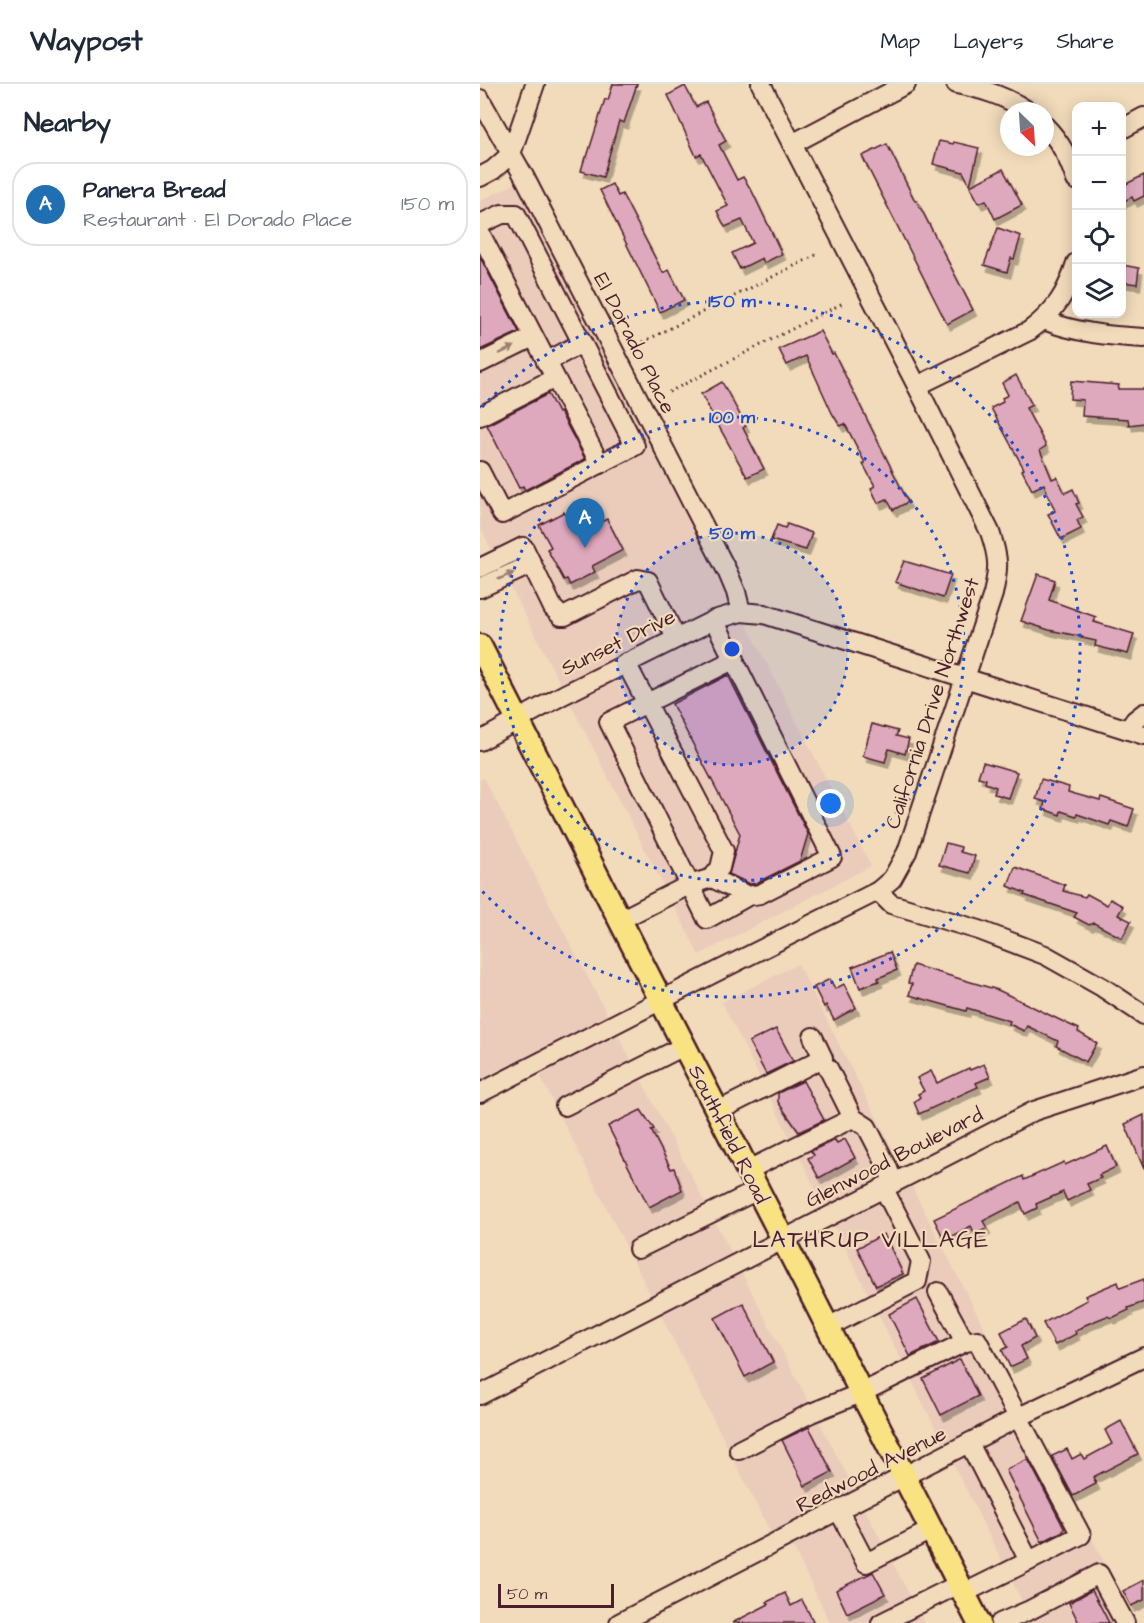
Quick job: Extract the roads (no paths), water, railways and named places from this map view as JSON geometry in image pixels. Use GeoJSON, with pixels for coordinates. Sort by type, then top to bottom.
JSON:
{"type":"FeatureCollection","features":[{"type":"Feature","properties":{"kind":"main road","name":"Southfield Road"},"geometry":{"type":"LineString","coordinates":[[480,646],[979,1623]]}},
{"type":"Feature","properties":{"kind":"street"},"geometry":{"type":"LineString","coordinates":[[480,177],[493,170],[510,154],[536,84]]}},
{"type":"Feature","properties":{"kind":"street","name":"California Drive Northwest"},"geometry":{"type":"LineString","coordinates":[[480,1093],[878,891],[892,879],[907,852],[993,594],[998,571],[997,552],[990,532],[761,84]]}},
{"type":"Feature","properties":{"kind":"street"},"geometry":{"type":"LineString","coordinates":[[792,144],[906,84]]}},
{"type":"Feature","properties":{"kind":"street"},"geometry":{"type":"LineString","coordinates":[[956,84],[982,88],[1013,102]]}},
{"type":"Feature","properties":{"kind":"street","name":"El Dorado Place"},"geometry":{"type":"LineString","coordinates":[[480,99],[525,178],[728,573],[741,612]]}},
{"type":"Feature","properties":{"kind":"street"},"geometry":{"type":"LineString","coordinates":[[1126,127],[1144,117]]}},
{"type":"Feature","properties":{"kind":"street"},"geometry":{"type":"LineString","coordinates":[[1054,135],[1072,154]]}},
{"type":"Feature","properties":{"kind":"street"},"geometry":{"type":"LineString","coordinates":[[480,224],[502,214],[516,214],[635,446],[502,514],[480,471]]}},
{"type":"Feature","properties":{"kind":"street"},"geometry":{"type":"LineString","coordinates":[[480,233],[600,464]]}},
{"type":"Feature","properties":{"kind":"street"},"geometry":{"type":"LineString","coordinates":[[917,386],[1029,331],[1044,320],[1059,304],[1077,264]]}},
{"type":"Feature","properties":{"kind":"street"},"geometry":{"type":"LineString","coordinates":[[1044,320],[1059,326],[1093,333],[1144,338]]}},
{"type":"Feature","properties":{"kind":"street"},"geometry":{"type":"LineString","coordinates":[[480,363],[533,337]]}},
{"type":"Feature","properties":{"kind":"street"},"geometry":{"type":"LineString","coordinates":[[546,362],[582,343]]}},
{"type":"Feature","properties":{"kind":"street"},"geometry":{"type":"LineString","coordinates":[[480,416],[555,378]]}},
{"type":"Feature","properties":{"kind":"street"},"geometry":{"type":"LineString","coordinates":[[480,568],[523,547],[553,608],[561,616],[638,579],[648,581],[676,638]]}},
{"type":"Feature","properties":{"kind":"street"},"geometry":{"type":"LineString","coordinates":[[480,588],[532,564]]}},
{"type":"Feature","properties":{"kind":"street"},"geometry":{"type":"LineString","coordinates":[[741,612],[764,614],[1136,732],[1135,720],[1144,713]]}},
{"type":"Feature","properties":{"kind":"street","name":"Sunset Drive"},"geometry":{"type":"LineString","coordinates":[[480,741],[563,695],[676,638],[714,620],[741,612]]}},
{"type":"Feature","properties":{"kind":"street"},"geometry":{"type":"LineString","coordinates":[[714,620],[735,659],[832,857],[760,894],[748,896],[706,919],[609,722],[735,659]]}},
{"type":"Feature","properties":{"kind":"street"},"geometry":{"type":"LineString","coordinates":[[620,920],[688,885],[712,878],[720,868],[724,851],[626,663]]}},
{"type":"Feature","properties":{"kind":"street"},"geometry":{"type":"LineString","coordinates":[[712,878],[748,896]]}},
{"type":"Feature","properties":{"kind":"street"},"geometry":{"type":"LineString","coordinates":[[878,891],[891,904],[979,930],[1045,955],[1102,987],[1144,1015]]}},
{"type":"Feature","properties":{"kind":"street"},"geometry":{"type":"LineString","coordinates":[[718,1112],[823,1058],[813,1037]]}},
{"type":"Feature","properties":{"kind":"street"},"geometry":{"type":"LineString","coordinates":[[566,1107],[684,1046]]}},
{"type":"Feature","properties":{"kind":"street"},"geometry":{"type":"LineString","coordinates":[[828,1068],[853,1118],[867,1127],[887,1166],[888,1185],[921,1261],[917,1281],[828,1327]]}},
{"type":"Feature","properties":{"kind":"street","name":"Glenwood Boulevard"},"geometry":{"type":"LineString","coordinates":[[480,1395],[1034,1111],[1144,1075]]}},
{"type":"Feature","properties":{"kind":"street"},"geometry":{"type":"LineString","coordinates":[[638,1249],[853,1118]]}},
{"type":"Feature","properties":{"kind":"street"},"geometry":{"type":"LineString","coordinates":[[938,1292],[965,1342]]}},
{"type":"Feature","properties":{"kind":"street"},"geometry":{"type":"LineString","coordinates":[[739,1450],[811,1413],[861,1393],[965,1342],[977,1340],[1081,1535],[1029,1561],[881,1623]]}},
{"type":"Feature","properties":{"kind":"street","name":"Redwood Avenue"},"geometry":{"type":"LineString","coordinates":[[619,1623],[969,1443],[1144,1357]]}},
{"type":"Feature","properties":{"kind":"street"},"geometry":{"type":"LineString","coordinates":[[969,1443],[1029,1561]]}},
{"type":"Feature","properties":{"kind":"street"},"geometry":{"type":"LineString","coordinates":[[839,1511],[866,1563],[931,1530]]}},
{"type":"Feature","properties":{"kind":"street"},"geometry":{"type":"LineString","coordinates":[[1000,1623],[1099,1574],[1125,1623]]}},
{"type":"Feature","properties":{"kind":"place","name":"Panera Bread"},"geometry":{"type":"Point","coordinates":[585,548]}},
{"type":"Feature","properties":{"kind":"district","name":"LATHRUP VILLAGE"},"geometry":{"type":"Point","coordinates":[871,1239]}}]}
